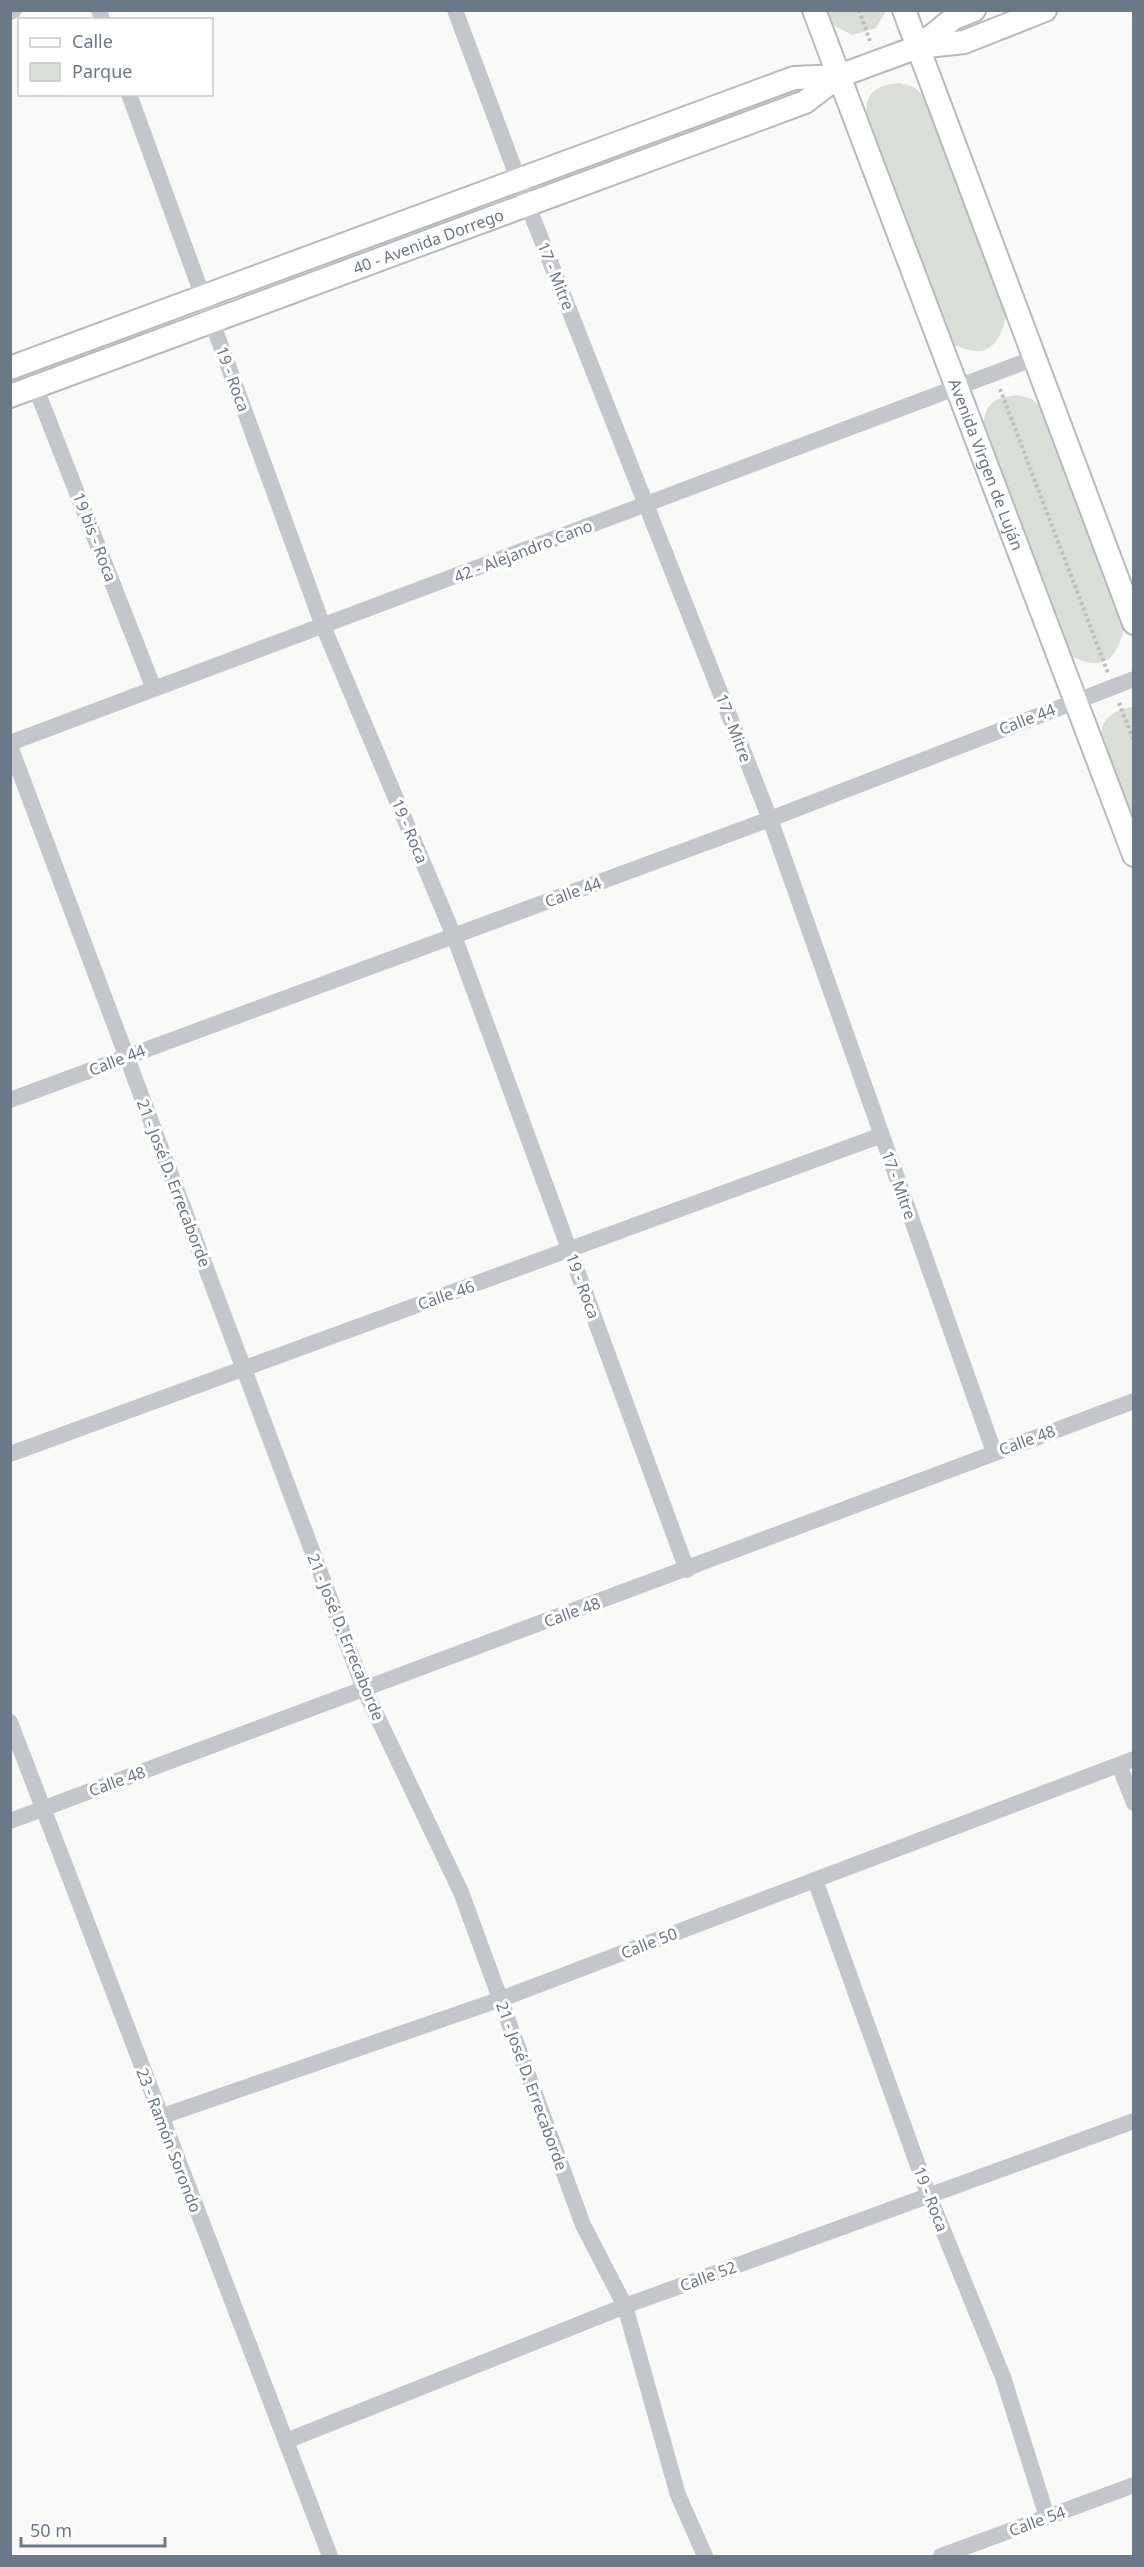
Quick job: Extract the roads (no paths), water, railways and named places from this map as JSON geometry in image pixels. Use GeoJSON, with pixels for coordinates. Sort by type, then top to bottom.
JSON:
{"type":"FeatureCollection","features":[{"type":"Feature","properties":{"kind":"street","name":"17 - Mitre"},"geometry":{"type":"LineString","coordinates":[[455,10],[527,203],[770,819],[994,1452]]}},
{"type":"Feature","properties":{"kind":"street","name":"Avenida Virgen de Luján"},"geometry":{"type":"LineString","coordinates":[[814,10],[1134,855]]}},
{"type":"Feature","properties":{"kind":"street"},"geometry":{"type":"LineString","coordinates":[[904,10],[1134,623]]}},
{"type":"Feature","properties":{"kind":"street","name":"40 - Avenida Dorrego"},"geometry":{"type":"LineString","coordinates":[[918,47],[954,18],[974,10]]}},
{"type":"Feature","properties":{"kind":"street","name":"40 - Avenida Dorrego"},"geometry":{"type":"LineString","coordinates":[[10,368],[794,78],[839,76],[918,47],[964,42],[1044,10]]}},
{"type":"Feature","properties":{"kind":"street","name":"40 - Avenida Dorrego"},"geometry":{"type":"LineString","coordinates":[[10,396],[805,102],[839,76]]}},
{"type":"Feature","properties":{"kind":"street","name":"19 - Roca"},"geometry":{"type":"LineString","coordinates":[[130,96],[323,627],[454,936],[687,1570]]}},
{"type":"Feature","properties":{"kind":"street","name":"42 - Alejandro Cano"},"geometry":{"type":"LineString","coordinates":[[10,744],[1035,358]]}},
{"type":"Feature","properties":{"kind":"street","name":"19 bis - Roca"},"geometry":{"type":"LineString","coordinates":[[35,386],[154,688]]}},
{"type":"Feature","properties":{"kind":"street","name":"Calle 44"},"geometry":{"type":"LineString","coordinates":[[10,1100],[770,819],[1134,679]]}},
{"type":"Feature","properties":{"kind":"street","name":"21 - José D. Errecaborde"},"geometry":{"type":"LineString","coordinates":[[10,744],[363,1689],[461,1892],[583,2225],[625,2306],[678,2495],[705,2556]]}},
{"type":"Feature","properties":{"kind":"street","name":"Calle 46"},"geometry":{"type":"LineString","coordinates":[[10,1454],[882,1135]]}},
{"type":"Feature","properties":{"kind":"street","name":"Calle 48"},"geometry":{"type":"LineString","coordinates":[[10,1821],[687,1570],[994,1452],[1134,1401]]}},
{"type":"Feature","properties":{"kind":"street","name":"23 - Ramón Sorondo"},"geometry":{"type":"LineString","coordinates":[[10,1722],[330,2556]]}},
{"type":"Feature","properties":{"kind":"street"},"geometry":{"type":"LineString","coordinates":[[1126,1762],[1134,1803]]}},
{"type":"Feature","properties":{"kind":"street","name":"Calle 50"},"geometry":{"type":"LineString","coordinates":[[160,2117],[501,1999],[1126,1762]]}},
{"type":"Feature","properties":{"kind":"street","name":"19 - Roca"},"geometry":{"type":"LineString","coordinates":[[815,1880],[929,2196],[1003,2377],[1047,2517]]}},
{"type":"Feature","properties":{"kind":"street","name":"Calle 52"},"geometry":{"type":"LineString","coordinates":[[285,2442],[625,2306],[1134,2121]]}},
{"type":"Feature","properties":{"kind":"street","name":"Calle 54"},"geometry":{"type":"LineString","coordinates":[[941,2556],[1134,2485]]}}]}
